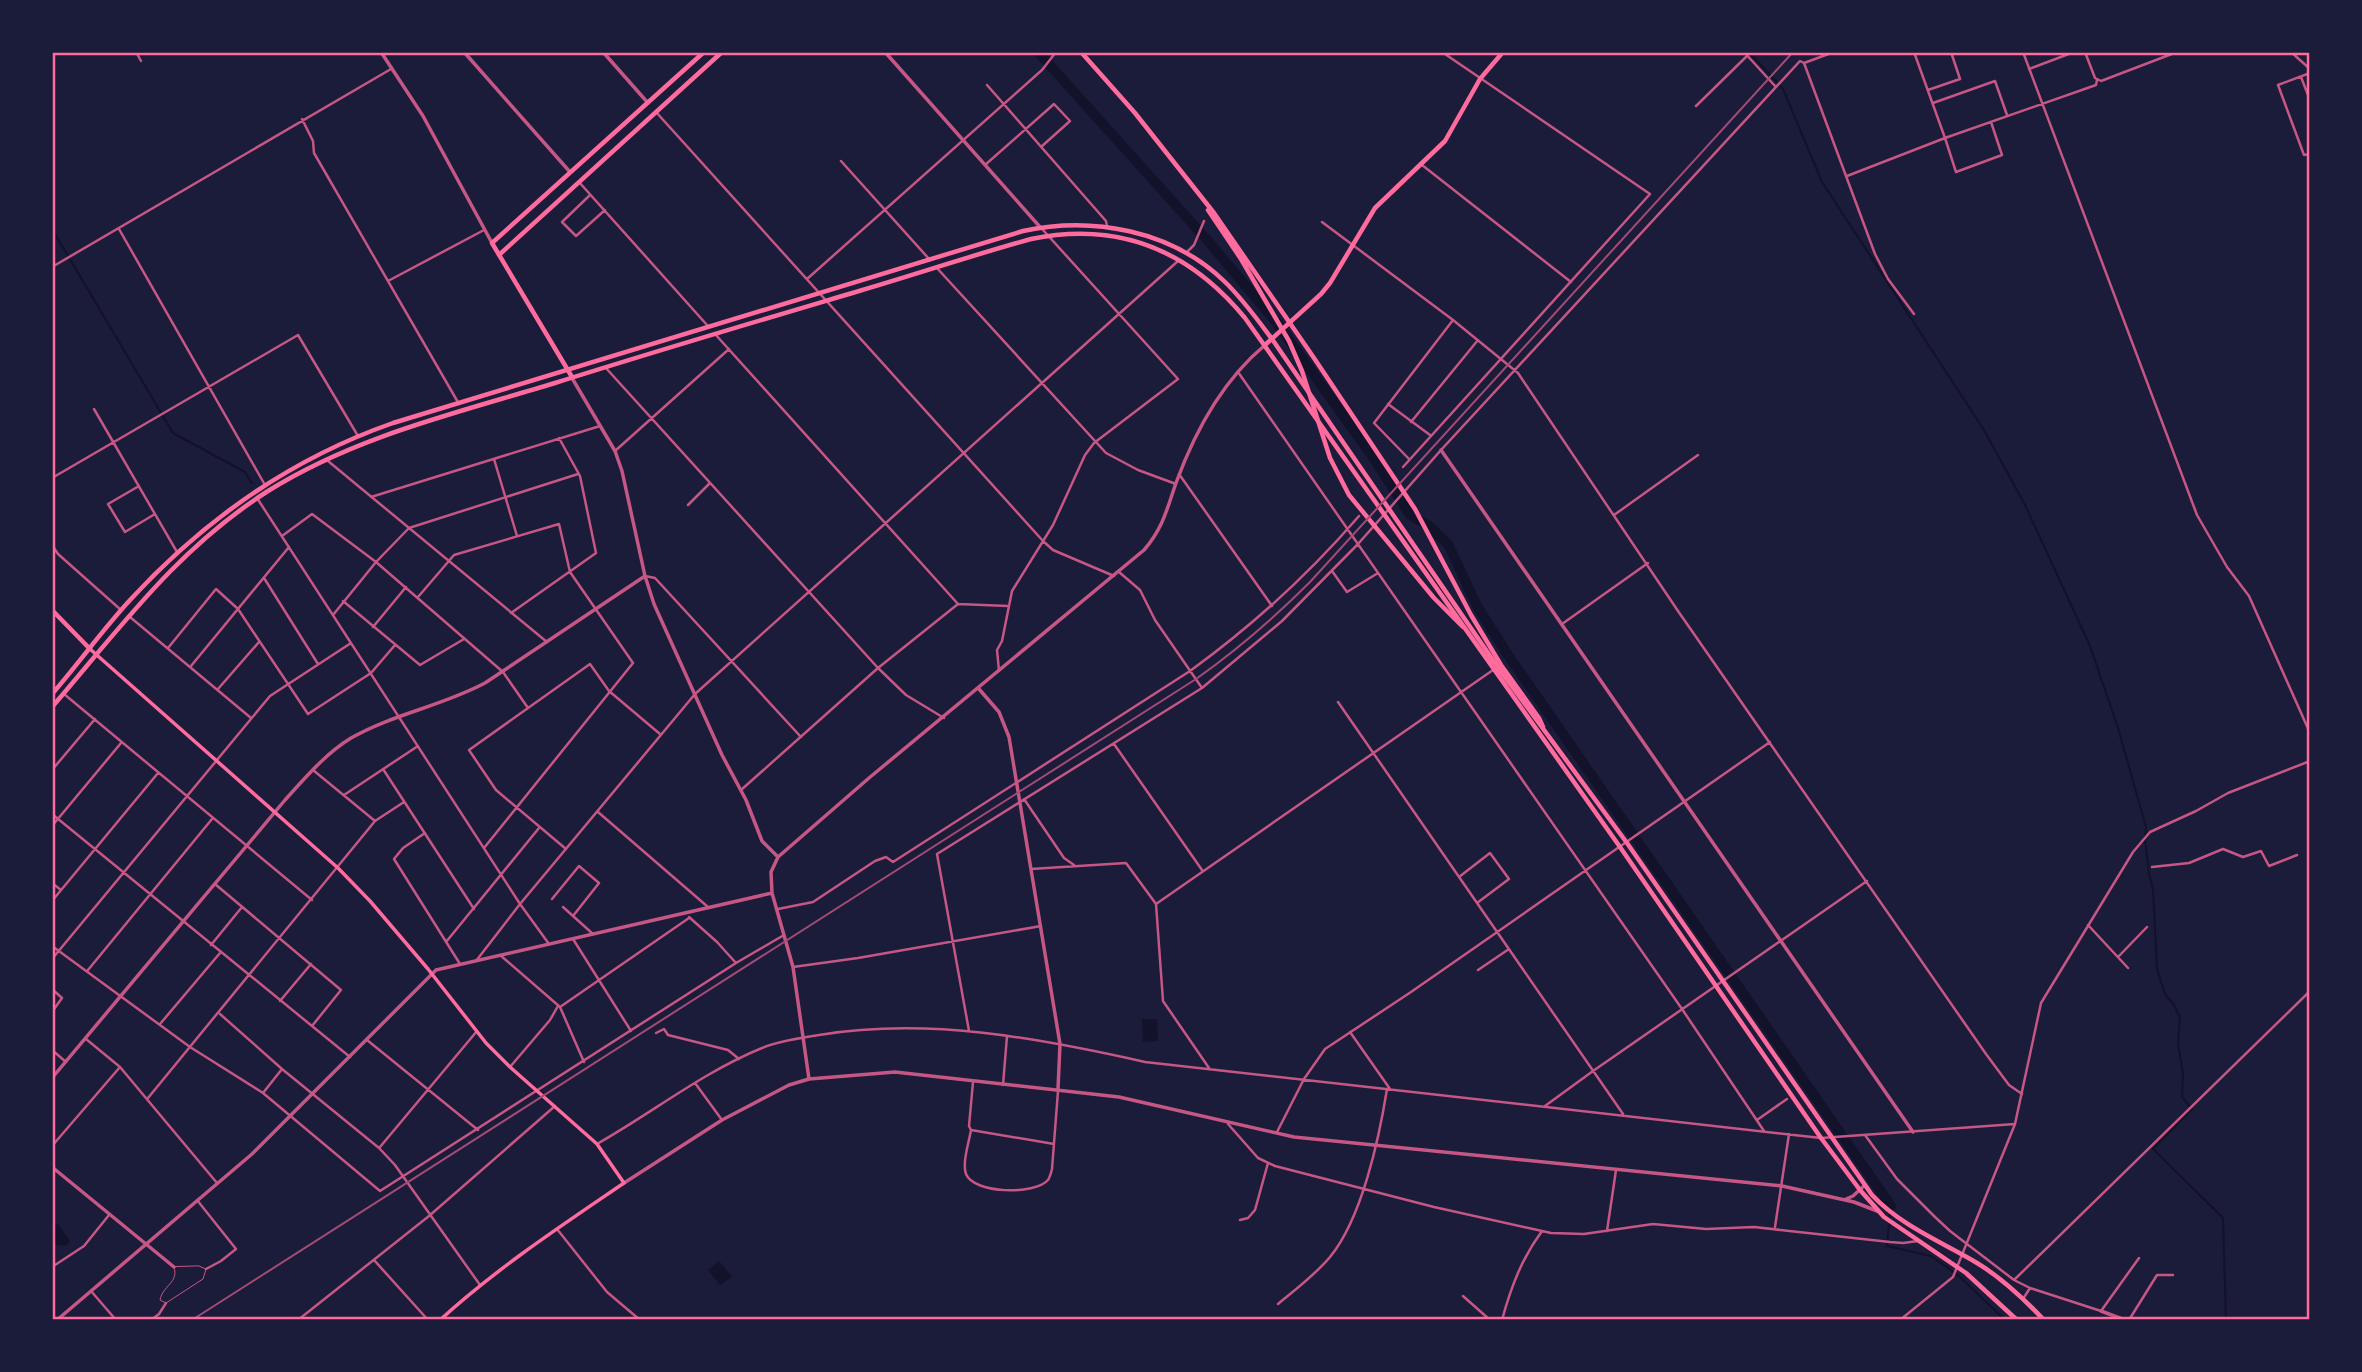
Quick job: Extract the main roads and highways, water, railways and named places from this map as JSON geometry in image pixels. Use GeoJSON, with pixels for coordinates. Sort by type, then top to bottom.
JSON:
{"type":"FeatureCollection","features":[{"type":"Feature","properties":{"kind":"main road"},"geometry":{"type":"LineString","coordinates":[[572,377],[492,243],[704,52]]}},
{"type":"Feature","properties":{"kind":"main road"},"geometry":{"type":"LineString","coordinates":[[499,255],[722,52]]}},
{"type":"Feature","properties":{"kind":"main road"},"geometry":{"type":"LineString","coordinates":[[1081,52],[1135,113],[1214,213],[1298,334],[1406,495],[1501,665],[1539,718],[1544,732]]}},
{"type":"Feature","properties":{"kind":"main road"},"geometry":{"type":"LineString","coordinates":[[1265,345],[1321,294],[1375,208],[1445,141],[1480,79],[1503,52]]}},
{"type":"Feature","properties":{"kind":"main road"},"geometry":{"type":"LineString","coordinates":[[648,103],[656,112]]}},
{"type":"Feature","properties":{"kind":"main road"},"geometry":{"type":"LineString","coordinates":[[570,172],[579,182]]}},
{"type":"Feature","properties":{"kind":"main road"},"geometry":{"type":"LineString","coordinates":[[1192,186],[1241,259],[1289,341],[1330,458],[1349,495],[1377,532],[1452,619],[1465,628]]}},
{"type":"Feature","properties":{"kind":"main road"},"geometry":{"type":"LineString","coordinates":[[52,694],[121,610],[177,552],[230,509],[265,485],[322,453],[358,437],[393,423],[1040,227],[1107,226],[1154,239],[1186,253],[1224,281],[1272,339],[1544,732],[1626,843],[1831,1138],[1879,1212],[1958,1267],[2017,1320]]}},
{"type":"Feature","properties":{"kind":"main road"},"geometry":{"type":"LineString","coordinates":[[52,707],[128,616],[188,552],[257,498],[326,459],[397,430],[1048,235],[1096,234],[1126,238],[1180,259],[1210,280],[1228,298],[1265,345],[1620,847],[1821,1138],[1863,1187],[1892,1214],[1992,1272],[2044,1320]]}},
{"type":"Feature","properties":{"kind":"main road"},"geometry":{"type":"LineString","coordinates":[[52,610],[90,649],[338,868],[370,901],[477,1031],[510,1067],[597,1144],[624,1183],[480,1284],[440,1320]]}},
{"type":"Feature","properties":{"kind":"waterway"},"geometry":{"type":"LineString","coordinates":[[1038,52],[1208,241],[1277,323],[1375,460],[1410,515],[1428,525],[1448,544],[1477,606],[1508,655],[1891,1206]]}},
{"type":"Feature","properties":{"kind":"waterway"},"geometry":{"type":"LineString","coordinates":[[1749,52],[1783,89],[1822,182],[1984,430],[2025,505],[2090,646],[2118,728],[2146,827],[2145,840],[2153,889],[2157,969],[2165,994],[2180,1018],[2178,1044],[2183,1074],[2182,1097],[2192,1109],[2153,1149],[2223,1218],[2226,1320]]}},
{"type":"Feature","properties":{"kind":"waterway"},"geometry":{"type":"LineString","coordinates":[[52,229],[173,433],[245,472],[252,483]]}},
{"type":"Feature","properties":{"kind":"waterway"},"geometry":{"type":"LineString","coordinates":[[1890,1214],[1887,1246],[1931,1256],[1959,1276],[2005,1320]]}},
{"type":"Feature","properties":{"kind":"railway"},"geometry":{"type":"LineString","coordinates":[[192,1320],[1196,679],[1226,657],[1310,582],[1793,52]]}}]}
